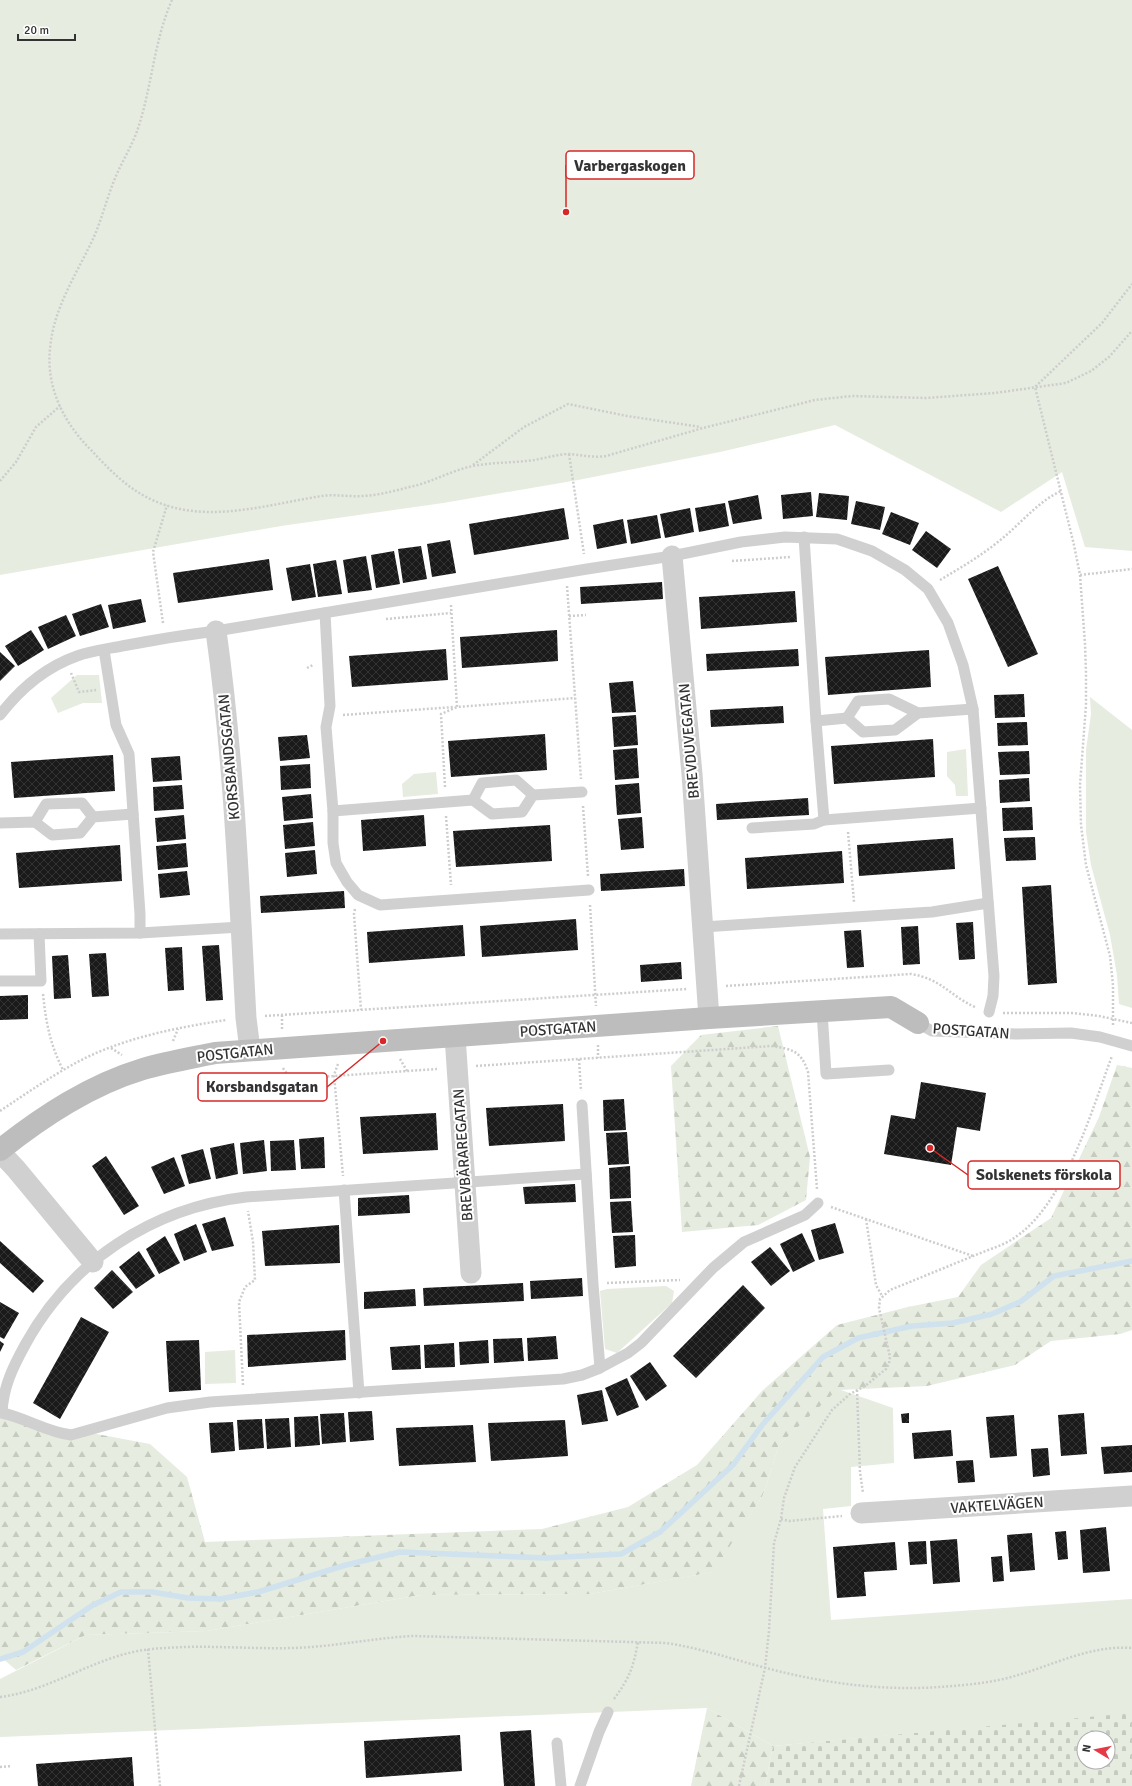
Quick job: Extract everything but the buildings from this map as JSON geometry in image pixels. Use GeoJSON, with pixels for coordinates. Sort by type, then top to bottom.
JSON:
{"type":"FeatureCollection","features":[{"type":"Feature","properties":{"kind":"street","name":"BREVDUVEGATAN"},"geometry":{"type":"LineString","coordinates":[[672,556],[691,760],[709,1018]]}},
{"type":"Feature","properties":{"kind":"street","name":"KORSBANDSGATAN"},"geometry":{"type":"LineString","coordinates":[[216,631],[230,763],[246,1018],[250,1050]]}},
{"type":"Feature","properties":{"kind":"street","name":"POSTGATAN"},"geometry":{"type":"LineString","coordinates":[[0,1151],[28,1128],[54,1111],[112,1080],[143,1069],[215,1053],[282,1047],[891,1007],[918,1023]]}},
{"type":"Feature","properties":{"kind":"street","name":"BREVBÄRAREGATAN"},"geometry":{"type":"LineString","coordinates":[[454,1036],[471,1273]]}},
{"type":"Feature","properties":{"kind":"street"},"geometry":{"type":"LineString","coordinates":[[0,1151],[93,1262]]}},
{"type":"Feature","properties":{"kind":"street","name":"VAKTELVÄGEN"},"geometry":{"type":"LineString","coordinates":[[861,1513],[1132,1496]]}},
{"type":"Feature","properties":{"kind":"lane"},"geometry":{"type":"LineString","coordinates":[[0,714],[12,699],[29,684],[51,669],[77,656],[104,650],[166,638],[672,556],[741,542],[785,537],[837,539],[872,551],[905,570],[928,589],[948,623],[964,665],[973,709],[994,976],[993,996],[989,1012]]}},
{"type":"Feature","properties":{"kind":"lane"},"geometry":{"type":"LineString","coordinates":[[804,537],[824,820]]}},
{"type":"Feature","properties":{"kind":"lane"},"geometry":{"type":"LineString","coordinates":[[325,613],[330,706],[326,727],[333,811],[333,843],[336,863],[347,882],[358,895],[380,904],[589,890]]}},
{"type":"Feature","properties":{"kind":"lane"},"geometry":{"type":"LineString","coordinates":[[104,650],[116,725],[129,754],[140,933]]}},
{"type":"Feature","properties":{"kind":"lane"},"geometry":{"type":"LineString","coordinates":[[847,718],[858,701],[889,699],[918,713],[973,709]]}},
{"type":"Feature","properties":{"kind":"lane"},"geometry":{"type":"LineString","coordinates":[[816,721],[847,718],[863,732],[895,730],[918,713]]}},
{"type":"Feature","properties":{"kind":"lane"},"geometry":{"type":"LineString","coordinates":[[473,800],[482,783],[516,780],[533,796],[582,792]]}},
{"type":"Feature","properties":{"kind":"lane"},"geometry":{"type":"LineString","coordinates":[[333,811],[473,800],[492,814],[522,812],[533,796]]}},
{"type":"Feature","properties":{"kind":"lane"},"geometry":{"type":"LineString","coordinates":[[35,822],[46,804],[82,803],[94,817]]}},
{"type":"Feature","properties":{"kind":"lane"},"geometry":{"type":"LineString","coordinates":[[752,828],[814,824],[824,820],[981,808]]}},
{"type":"Feature","properties":{"kind":"lane"},"geometry":{"type":"LineString","coordinates":[[0,823],[35,822],[52,835],[80,833],[94,817],[133,814]]}},
{"type":"Feature","properties":{"kind":"lane"},"geometry":{"type":"LineString","coordinates":[[703,927],[932,912],[988,903]]}},
{"type":"Feature","properties":{"kind":"lane"},"geometry":{"type":"LineString","coordinates":[[0,934],[140,933],[241,927]]}},
{"type":"Feature","properties":{"kind":"lane"},"geometry":{"type":"LineString","coordinates":[[0,981],[41,981],[40,934]]}},
{"type":"Feature","properties":{"kind":"lane"},"geometry":{"type":"LineString","coordinates":[[822,1012],[826,1074],[888,1070]]}},
{"type":"Feature","properties":{"kind":"lane","name":"POSTGATAN"},"geometry":{"type":"LineString","coordinates":[[918,1023],[932,1031],[1016,1034],[1071,1033],[1132,1046]]}},
{"type":"Feature","properties":{"kind":"lane"},"geometry":{"type":"LineString","coordinates":[[582,1105],[593,1284],[600,1368]]}},
{"type":"Feature","properties":{"kind":"lane"},"geometry":{"type":"LineString","coordinates":[[586,1174],[226,1199],[157,1221],[113,1245],[93,1262],[58,1297],[30,1336],[10,1377],[3,1397],[2,1413],[19,1417],[60,1434],[71,1434],[167,1408],[210,1402],[563,1379],[582,1375],[624,1356],[641,1343],[713,1268],[744,1242],[805,1215],[818,1203]]}},
{"type":"Feature","properties":{"kind":"lane"},"geometry":{"type":"LineString","coordinates":[[344,1190],[359,1393]]}},
{"type":"Feature","properties":{"kind":"lane"},"geometry":{"type":"LineString","coordinates":[[580,1786],[599,1732],[608,1712]]}},
{"type":"Feature","properties":{"kind":"lane"},"geometry":{"type":"LineString","coordinates":[[557,1743],[561,1786]]}},
{"type":"Feature","properties":{"kind":"path"},"geometry":{"type":"LineString","coordinates":[[172,0],[165,16],[158,41],[142,116],[134,139],[116,177],[94,237],[65,294],[53,329],[49,361],[51,383],[70,427],[79,439],[111,471],[140,494],[167,505],[194,511],[221,513],[254,510],[325,495],[363,496],[418,485],[472,466],[533,460],[569,454],[589,457],[606,456],[704,428],[815,400],[852,396],[926,398],[995,393],[1066,383],[1091,371],[1109,357],[1132,332]]}},
{"type":"Feature","properties":{"kind":"path"},"geometry":{"type":"LineString","coordinates":[[1035,387],[1102,323],[1132,284]]}},
{"type":"Feature","properties":{"kind":"path"},"geometry":{"type":"LineString","coordinates":[[739,1786],[765,1668],[769,1631],[774,1543],[784,1498],[795,1467],[813,1437],[832,1410],[850,1394],[858,1390],[886,1369],[889,1364],[888,1347],[879,1308],[880,1299],[890,1290],[1010,1240],[1028,1227],[1042,1213],[1077,1149],[1114,1051],[1113,986],[1110,956],[1086,865],[1080,807],[1086,699],[1085,644],[1080,575],[1035,387]]}},
{"type":"Feature","properties":{"kind":"path"},"geometry":{"type":"LineString","coordinates":[[472,466],[524,427],[568,404],[627,416],[704,428]]}},
{"type":"Feature","properties":{"kind":"path"},"geometry":{"type":"LineString","coordinates":[[0,481],[16,462],[36,427],[60,406]]}},
{"type":"Feature","properties":{"kind":"path"},"geometry":{"type":"LineString","coordinates":[[569,454],[587,569]]}},
{"type":"Feature","properties":{"kind":"path"},"geometry":{"type":"LineString","coordinates":[[928,589],[997,542],[1049,496],[1061,491]]}},
{"type":"Feature","properties":{"kind":"path"},"geometry":{"type":"LineString","coordinates":[[166,638],[153,552],[167,505]]}},
{"type":"Feature","properties":{"kind":"path"},"geometry":{"type":"LineString","coordinates":[[707,549],[714,562],[805,556]]}},
{"type":"Feature","properties":{"kind":"path"},"geometry":{"type":"LineString","coordinates":[[1080,575],[1132,569]]}},
{"type":"Feature","properties":{"kind":"path"},"geometry":{"type":"LineString","coordinates":[[566,572],[596,995],[598,1058]]}},
{"type":"Feature","properties":{"kind":"path"},"geometry":{"type":"LineString","coordinates":[[451,591],[457,707]]}},
{"type":"Feature","properties":{"kind":"path"},"geometry":{"type":"LineString","coordinates":[[569,616],[586,615]]}},
{"type":"Feature","properties":{"kind":"path"},"geometry":{"type":"LineString","coordinates":[[66,661],[79,692],[111,688]]}},
{"type":"Feature","properties":{"kind":"path"},"geometry":{"type":"LineString","coordinates":[[328,716],[575,698]]}},
{"type":"Feature","properties":{"kind":"path"},"geometry":{"type":"LineString","coordinates":[[452,899],[441,714],[457,707]]}},
{"type":"Feature","properties":{"kind":"path"},"geometry":{"type":"LineString","coordinates":[[847,818],[855,917]]}},
{"type":"Feature","properties":{"kind":"path"},"geometry":{"type":"LineString","coordinates":[[358,895],[354,914],[361,1010]]}},
{"type":"Feature","properties":{"kind":"path"},"geometry":{"type":"LineString","coordinates":[[719,987],[911,974],[925,976],[970,1004],[989,1012],[1073,1013],[1132,1023]]}},
{"type":"Feature","properties":{"kind":"path"},"geometry":{"type":"LineString","coordinates":[[41,981],[49,1035],[54,1052],[63,1070]]}},
{"type":"Feature","properties":{"kind":"path"},"geometry":{"type":"LineString","coordinates":[[258,1017],[688,989]]}},
{"type":"Feature","properties":{"kind":"path"},"geometry":{"type":"LineString","coordinates":[[282,1015],[282,1047],[286,1074],[291,1077],[304,1078],[771,1046],[787,1048],[795,1052],[805,1062],[808,1072],[818,1203],[973,1256]]}},
{"type":"Feature","properties":{"kind":"path"},"geometry":{"type":"LineString","coordinates":[[0,1111],[73,1064],[111,1048],[144,1036],[231,1019]]}},
{"type":"Feature","properties":{"kind":"path"},"geometry":{"type":"LineString","coordinates":[[172,1043],[178,1029]]}},
{"type":"Feature","properties":{"kind":"path"},"geometry":{"type":"LineString","coordinates":[[111,1048],[124,1056]]}},
{"type":"Feature","properties":{"kind":"path"},"geometry":{"type":"LineString","coordinates":[[579,1059],[582,1105]]}},
{"type":"Feature","properties":{"kind":"path"},"geometry":{"type":"LineString","coordinates":[[334,1075],[344,1190]]}},
{"type":"Feature","properties":{"kind":"path"},"geometry":{"type":"LineString","coordinates":[[243,1400],[239,1302],[245,1287],[255,1280],[246,1197]]}},
{"type":"Feature","properties":{"kind":"path"},"geometry":{"type":"LineString","coordinates":[[866,1219],[876,1285],[882,1296]]}},
{"type":"Feature","properties":{"kind":"path"},"geometry":{"type":"LineString","coordinates":[[593,1284],[702,1280]]}},
{"type":"Feature","properties":{"kind":"path"},"geometry":{"type":"LineString","coordinates":[[780,1519],[789,1521],[860,1515],[864,1510],[865,1504],[860,1472],[858,1390]]}},
{"type":"Feature","properties":{"kind":"path"},"geometry":{"type":"LineString","coordinates":[[0,1697],[27,1692],[92,1664],[117,1656],[148,1649],[205,1647],[295,1648],[384,1637],[413,1636],[638,1642],[681,1645],[706,1650],[765,1668],[817,1680],[864,1687],[928,1688],[993,1681],[1017,1675],[1086,1652],[1118,1647],[1132,1648]]}},
{"type":"Feature","properties":{"kind":"path"},"geometry":{"type":"LineString","coordinates":[[608,1712],[611,1704],[628,1679],[633,1667],[638,1642]]}},
{"type":"Feature","properties":{"kind":"path"},"geometry":{"type":"LineString","coordinates":[[148,1649],[160,1786]]}},
{"type":"Feature","properties":{"kind":"path"},"geometry":{"type":"LineString","coordinates":[[0,1767],[12,1766]]}},
{"type":"Feature","properties":{"kind":"green space"},"geometry":{"type":"Polygon","coordinates":[[[0,0],[1132,0],[1132,551],[1085,547],[1062,472],[1001,512],[835,425],[720,452],[578,480],[443,503],[281,526],[0,575],[0,0]]]}},
{"type":"Feature","properties":{"kind":"green space"},"geometry":{"type":"Polygon","coordinates":[[[77,675],[99,675],[102,703],[83,703],[58,713],[51,698],[77,675]]]}},
{"type":"Feature","properties":{"kind":"green space"},"geometry":{"type":"Polygon","coordinates":[[[1090,697],[1132,730],[1132,1008],[1119,1004],[1117,975],[1110,935],[1091,865],[1086,832],[1086,750],[1091,714],[1090,697]]]}},
{"type":"Feature","properties":{"kind":"green space"},"geometry":{"type":"Polygon","coordinates":[[[966,749],[968,796],[956,796],[955,785],[947,776],[947,752],[966,749]]]}},
{"type":"Feature","properties":{"kind":"green space"},"geometry":{"type":"Polygon","coordinates":[[[436,772],[438,794],[403,797],[402,784],[414,774],[436,772]]]}},
{"type":"Feature","properties":{"kind":"green space"},"geometry":{"type":"Polygon","coordinates":[[[778,1026],[810,1157],[806,1200],[758,1225],[682,1232],[671,1066],[701,1035],[778,1026]]]}},
{"type":"Feature","properties":{"kind":"green space"},"geometry":{"type":"Polygon","coordinates":[[[1117,1065],[1132,1068],[1132,1330],[1120,1334],[1051,1341],[1015,1365],[927,1386],[838,1390],[779,1445],[763,1495],[714,1572],[590,1594],[421,1595],[207,1631],[86,1635],[16,1670],[0,1656],[0,1416],[150,1444],[187,1477],[205,1542],[542,1529],[628,1507],[697,1465],[762,1391],[837,1325],[908,1307],[958,1297],[981,1265],[1051,1218],[1099,1117],[1117,1065]]]}},
{"type":"Feature","properties":{"kind":"green space"},"geometry":{"type":"Polygon","coordinates":[[[666,1286],[674,1291],[672,1303],[617,1353],[605,1349],[600,1291],[607,1289],[666,1286]]]}},
{"type":"Feature","properties":{"kind":"green space"},"geometry":{"type":"Polygon","coordinates":[[[235,1350],[236,1383],[205,1384],[205,1352],[235,1350]]]}},
{"type":"Feature","properties":{"kind":"green space"},"geometry":{"type":"Polygon","coordinates":[[[838,1389],[893,1408],[894,1463],[851,1467],[851,1506],[823,1509],[831,1620],[1132,1599],[1132,1713],[773,1746],[707,1708],[0,1737],[0,1679],[86,1635],[207,1631],[421,1595],[590,1594],[713,1572],[763,1495],[779,1445],[838,1389]]]}},
{"type":"Feature","properties":{"kind":"green space"},"geometry":{"type":"Polygon","coordinates":[[[707,1708],[773,1746],[765,1786],[691,1786],[707,1708]]]}},
{"type":"Feature","properties":{"kind":"green space"},"geometry":{"type":"Polygon","coordinates":[[[1132,1712],[1132,1786],[765,1786],[773,1746],[1132,1712]]]}},
{"type":"Feature","properties":{"kind":"waterway"},"geometry":{"type":"LineString","coordinates":[[0,1659],[23,1652],[93,1605],[121,1592],[152,1592],[188,1598],[220,1599],[258,1592],[346,1565],[400,1552],[546,1558],[621,1554],[660,1532],[733,1465],[763,1424],[823,1357],[858,1338],[912,1326],[953,1323],[992,1314],[1020,1302],[1054,1276],[1132,1261]]}},
{"type":"Feature","properties":{"kind":"place","name":"Varbergaskogen"},"geometry":{"type":"Point","coordinates":[566,212]}},
{"type":"Feature","properties":{"kind":"place","name":"Korsbandsgatan"},"geometry":{"type":"Point","coordinates":[383,1041]}},
{"type":"Feature","properties":{"kind":"place","name":"Solskenets förskola"},"geometry":{"type":"Point","coordinates":[930,1148]}}]}
